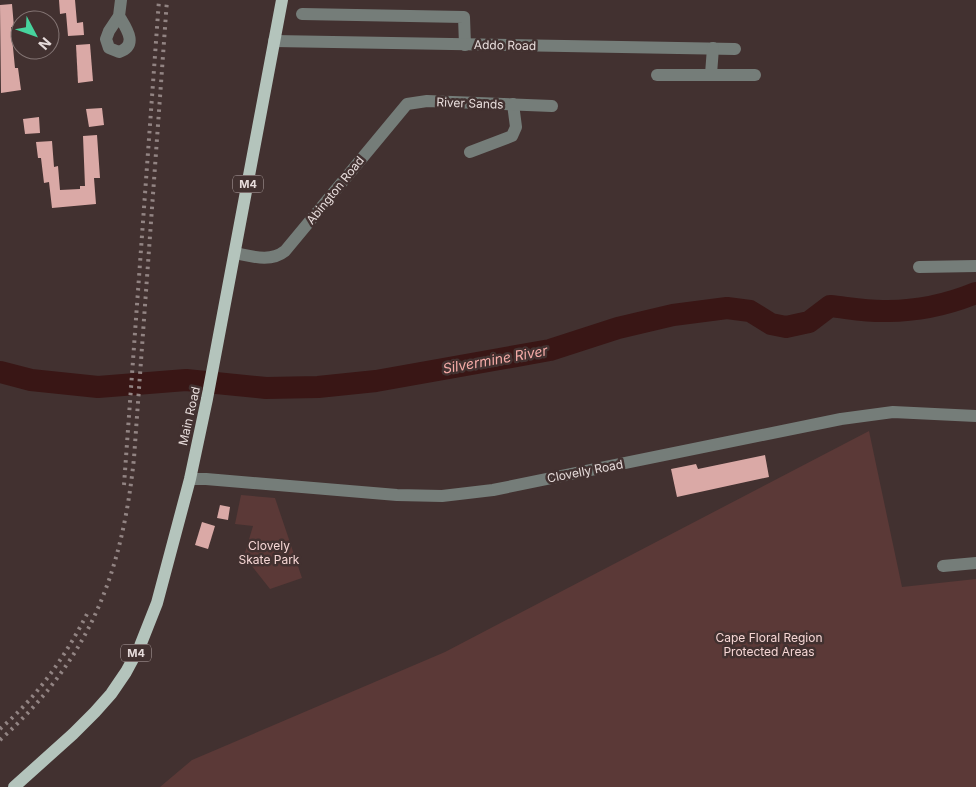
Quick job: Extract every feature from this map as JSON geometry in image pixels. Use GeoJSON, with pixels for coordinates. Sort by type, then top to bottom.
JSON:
{"type":"FeatureCollection","features":[{"type":"Feature","properties":{"kind":"main road","name":"Main Road"},"geometry":{"type":"LineString","coordinates":[[14,787],[95,712],[126,672],[140,646],[156,603],[190,479],[207,399],[282,0]]}},
{"type":"Feature","properties":{"kind":"street"},"geometry":{"type":"LineString","coordinates":[[119,16],[121,0]]}},
{"type":"Feature","properties":{"kind":"street"},"geometry":{"type":"LineString","coordinates":[[302,14],[464,17],[465,44]]}},
{"type":"Feature","properties":{"kind":"street","name":"Addo Road"},"geometry":{"type":"LineString","coordinates":[[274,41],[735,48]]}},
{"type":"Feature","properties":{"kind":"street"},"geometry":{"type":"LineString","coordinates":[[711,74],[713,48]]}},
{"type":"Feature","properties":{"kind":"street"},"geometry":{"type":"LineString","coordinates":[[657,75],[755,75]]}},
{"type":"Feature","properties":{"kind":"street","name":"Abington Road"},"geometry":{"type":"LineString","coordinates":[[235,253],[269,258],[279,256],[404,106],[410,103],[426,101]]}},
{"type":"Feature","properties":{"kind":"street","name":"River Sands"},"geometry":{"type":"LineString","coordinates":[[426,101],[552,106]]}},
{"type":"Feature","properties":{"kind":"street","name":"River Sands"},"geometry":{"type":"LineString","coordinates":[[470,152],[512,136],[516,127],[513,104]]}},
{"type":"Feature","properties":{"kind":"street"},"geometry":{"type":"LineString","coordinates":[[919,267],[976,266]]}},
{"type":"Feature","properties":{"kind":"street","name":"Clovelly Road"},"geometry":{"type":"LineString","coordinates":[[190,479],[397,495],[457,495],[493,490],[841,419],[880,413],[909,412],[976,416]]}},
{"type":"Feature","properties":{"kind":"street"},"geometry":{"type":"LineString","coordinates":[[943,566],[976,563]]}},
{"type":"Feature","properties":{"kind":"green space","name":"Cape Floral Region Protected Areas"},"geometry":{"type":"Polygon","coordinates":[[[869,431],[902,587],[976,579],[976,787],[160,787],[192,760],[445,652],[869,431]]]}},
{"type":"Feature","properties":{"kind":"green space","name":"Clovely Skate Park"},"geometry":{"type":"Polygon","coordinates":[[[241,495],[275,498],[302,578],[270,589],[244,556],[253,526],[235,524],[241,495]]]}},
{"type":"Feature","properties":{"kind":"building"},"geometry":{"type":"Polygon","coordinates":[[[59,0],[75,0],[77,23],[83,22],[84,35],[68,36],[66,13],[60,14],[59,0]]]}},
{"type":"Feature","properties":{"kind":"building"},"geometry":{"type":"Polygon","coordinates":[[[12,4],[13,10],[10,10],[10,60],[14,60],[15,68],[18,68],[21,90],[1,93],[0,5],[12,4]]]}},
{"type":"Feature","properties":{"kind":"building"},"geometry":{"type":"Polygon","coordinates":[[[90,44],[93,81],[78,83],[76,45],[90,44]]]}},
{"type":"Feature","properties":{"kind":"building"},"geometry":{"type":"Polygon","coordinates":[[[102,108],[104,125],[89,127],[86,109],[102,108]]]}},
{"type":"Feature","properties":{"kind":"building"},"geometry":{"type":"Polygon","coordinates":[[[39,117],[40,133],[25,134],[23,119],[39,117]]]}},
{"type":"Feature","properties":{"kind":"building"},"geometry":{"type":"Polygon","coordinates":[[[97,135],[100,178],[94,178],[96,204],[52,208],[49,182],[44,183],[41,158],[38,158],[36,142],[52,141],[54,167],[58,166],[60,190],[80,189],[80,186],[85,186],[83,136],[97,135]]]}},
{"type":"Feature","properties":{"kind":"building"},"geometry":{"type":"Polygon","coordinates":[[[765,455],[769,477],[677,497],[671,469],[696,464],[698,469],[765,455]]]}},
{"type":"Feature","properties":{"kind":"building"},"geometry":{"type":"Polygon","coordinates":[[[220,505],[230,507],[228,520],[217,518],[220,505]]]}},
{"type":"Feature","properties":{"kind":"building"},"geometry":{"type":"Polygon","coordinates":[[[202,522],[215,526],[208,549],[195,545],[202,522]]]}},
{"type":"Feature","properties":{"kind":"waterway","name":"Silvermine River"},"geometry":{"type":"LineString","coordinates":[[0,372],[31,380],[98,387],[186,380],[266,388],[318,387],[376,381],[550,350],[618,328],[673,315],[727,308],[750,311],[771,324],[786,327],[809,322],[830,306],[874,311],[911,310],[944,304],[976,293]]}},
{"type":"Feature","properties":{"kind":"railway"},"geometry":{"type":"LineString","coordinates":[[124,485],[159,0]]}},
{"type":"Feature","properties":{"kind":"railway"},"geometry":{"type":"LineString","coordinates":[[0,740],[31,710],[57,679],[78,646],[96,613],[110,578],[121,540],[134,458],[167,0]]}},
{"type":"Feature","properties":{"kind":"railway"},"geometry":{"type":"LineString","coordinates":[[0,729],[26,704],[49,676],[60,661],[87,614]]}}]}
